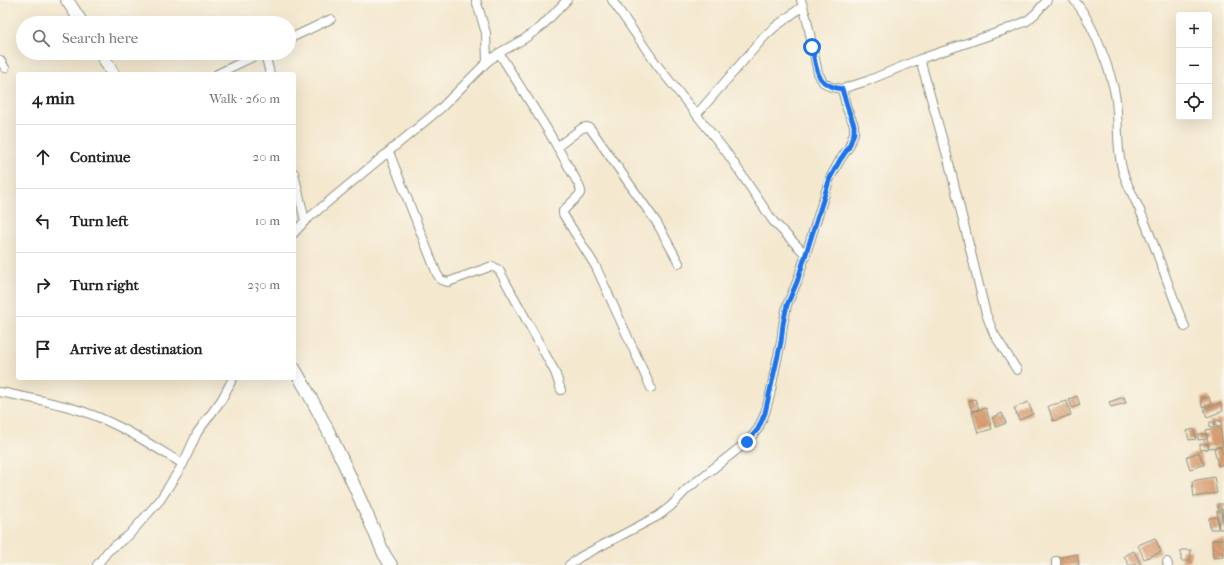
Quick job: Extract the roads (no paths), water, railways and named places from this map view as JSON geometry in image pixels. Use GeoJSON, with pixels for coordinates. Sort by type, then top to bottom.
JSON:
{"type":"FeatureCollection","features":[{"type":"Feature","properties":{"kind":"street"},"geometry":{"type":"LineString","coordinates":[[67,0],[77,16]]}},
{"type":"Feature","properties":{"kind":"street"},"geometry":{"type":"LineString","coordinates":[[476,0],[486,32],[487,62]]}},
{"type":"Feature","properties":{"kind":"street"},"geometry":{"type":"LineString","coordinates":[[296,231],[305,221],[440,109],[487,62],[541,27],[567,0]]}},
{"type":"Feature","properties":{"kind":"street"},"geometry":{"type":"LineString","coordinates":[[612,0],[657,65],[727,153],[772,221],[806,255]]}},
{"type":"Feature","properties":{"kind":"street"},"geometry":{"type":"LineString","coordinates":[[697,114],[765,36],[802,3],[818,74],[823,82],[831,88],[842,89],[867,81],[920,58],[1002,31],[1027,21],[1036,14],[1047,0]]}},
{"type":"Feature","properties":{"kind":"street"},"geometry":{"type":"LineString","coordinates":[[1074,0],[1081,7],[1096,37],[1110,72],[1116,99],[1118,144],[1124,174],[1146,225],[1185,327]]}},
{"type":"Feature","properties":{"kind":"street"},"geometry":{"type":"LineString","coordinates":[[296,36],[331,19]]}},
{"type":"Feature","properties":{"kind":"street"},"geometry":{"type":"LineString","coordinates":[[499,53],[579,185],[581,191],[579,195],[563,214],[596,267],[651,388]]}},
{"type":"Feature","properties":{"kind":"street"},"geometry":{"type":"LineString","coordinates":[[920,58],[948,159],[986,314],[994,334],[1017,370]]}},
{"type":"Feature","properties":{"kind":"street"},"geometry":{"type":"LineString","coordinates":[[0,60],[5,68]]}},
{"type":"Feature","properties":{"kind":"street"},"geometry":{"type":"LineString","coordinates":[[105,60],[112,72]]}},
{"type":"Feature","properties":{"kind":"street"},"geometry":{"type":"LineString","coordinates":[[221,72],[246,60]]}},
{"type":"Feature","properties":{"kind":"street"},"geometry":{"type":"LineString","coordinates":[[267,60],[270,72]]}},
{"type":"Feature","properties":{"kind":"street"},"geometry":{"type":"LineString","coordinates":[[569,565],[580,557],[658,516],[671,506],[687,489],[747,442],[758,429],[765,413],[770,395],[787,305],[797,282],[830,178],[849,147],[854,133],[854,125],[842,89]]}},
{"type":"Feature","properties":{"kind":"street"},"geometry":{"type":"LineString","coordinates":[[557,147],[582,128],[590,128],[657,223],[679,263]]}},
{"type":"Feature","properties":{"kind":"street"},"geometry":{"type":"LineString","coordinates":[[389,152],[437,274],[441,280],[448,282],[492,266],[499,270],[555,372],[561,390]]}},
{"type":"Feature","properties":{"kind":"street"},"geometry":{"type":"LineString","coordinates":[[296,182],[305,221]]}},
{"type":"Feature","properties":{"kind":"street"},"geometry":{"type":"LineString","coordinates":[[296,371],[333,441],[384,554],[391,565]]}},
{"type":"Feature","properties":{"kind":"street"},"geometry":{"type":"LineString","coordinates":[[97,565],[108,551],[129,535],[160,500],[183,464],[197,433],[222,399],[232,380]]}},
{"type":"Feature","properties":{"kind":"street"},"geometry":{"type":"LineString","coordinates":[[0,392],[72,408],[100,418],[123,428],[183,464]]}}]}
